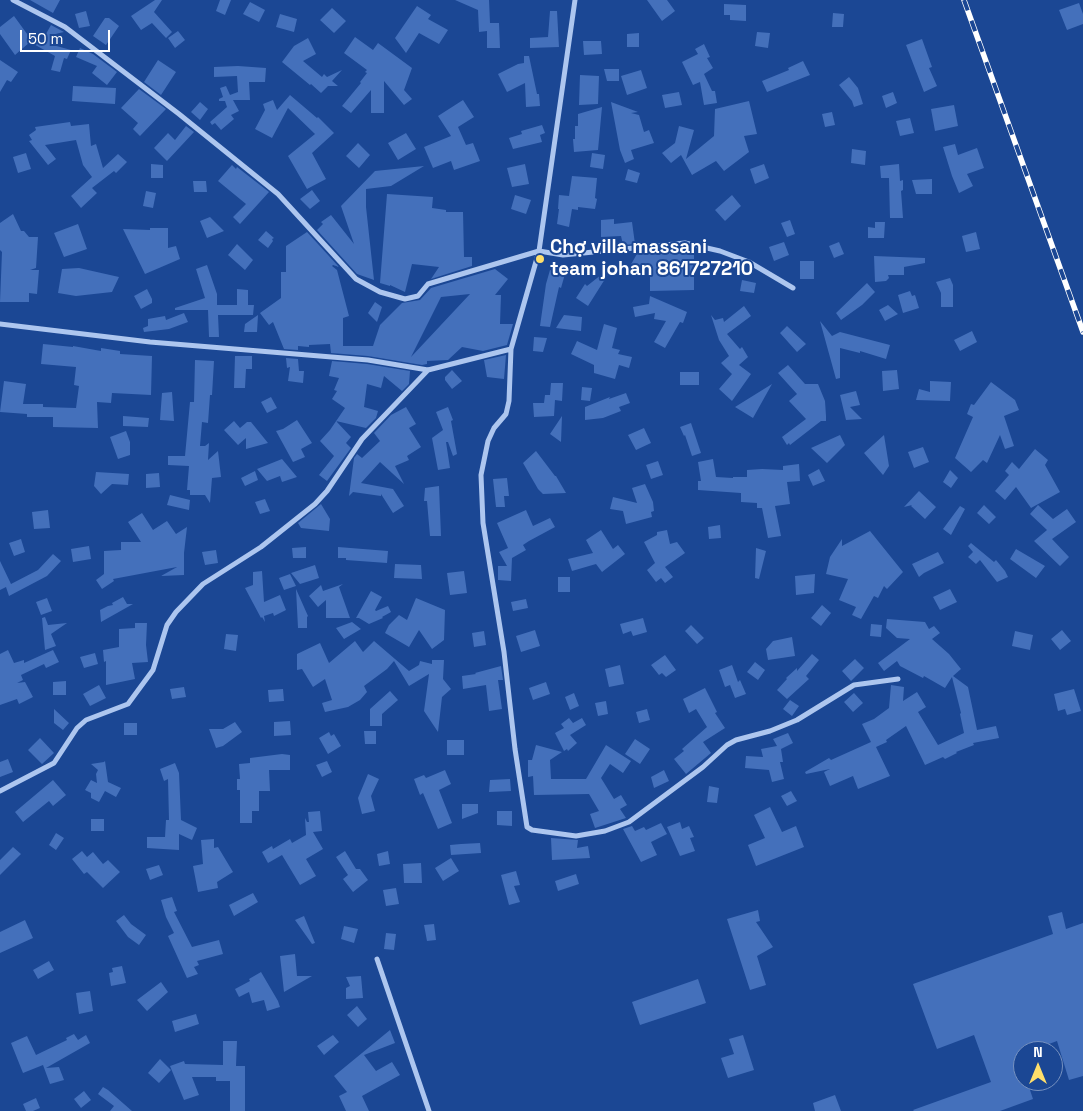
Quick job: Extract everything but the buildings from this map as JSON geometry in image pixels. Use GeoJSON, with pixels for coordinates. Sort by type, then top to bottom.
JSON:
{"type":"FeatureCollection","features":[{"type":"Feature","properties":{"kind":"street"},"geometry":{"type":"LineString","coordinates":[[13,0],[65,27],[179,114],[278,194],[356,279],[380,292],[405,299],[418,296],[428,284],[433,282],[539,251],[563,255],[685,243],[720,251],[741,259],[793,288]]}},
{"type":"Feature","properties":{"kind":"street"},"geometry":{"type":"LineString","coordinates":[[575,0],[539,251],[511,350],[509,401],[506,414],[494,428],[488,441],[481,475],[483,523],[504,652],[527,827],[532,830],[576,836],[605,831],[629,822],[703,767],[727,745],[736,740],[770,732],[797,720],[854,685],[898,679]]}},
{"type":"Feature","properties":{"kind":"street"},"geometry":{"type":"LineString","coordinates":[[0,324],[150,342],[351,358],[428,370],[511,350]]}},
{"type":"Feature","properties":{"kind":"street"},"geometry":{"type":"LineString","coordinates":[[0,791],[54,763],[77,728],[86,720],[128,704],[153,670],[167,625],[176,612],[203,584],[261,547],[315,504],[327,491],[362,439],[428,370]]}},
{"type":"Feature","properties":{"kind":"street"},"geometry":{"type":"LineString","coordinates":[[377,959],[429,1111]]}},
{"type":"Feature","properties":{"kind":"railway"},"geometry":{"type":"LineString","coordinates":[[964,0],[1083,332]]}},
{"type":"Feature","properties":{"kind":"place","name":"Chợ villa massani team johan 861727210"},"geometry":{"type":"Point","coordinates":[540,259]}}]}
